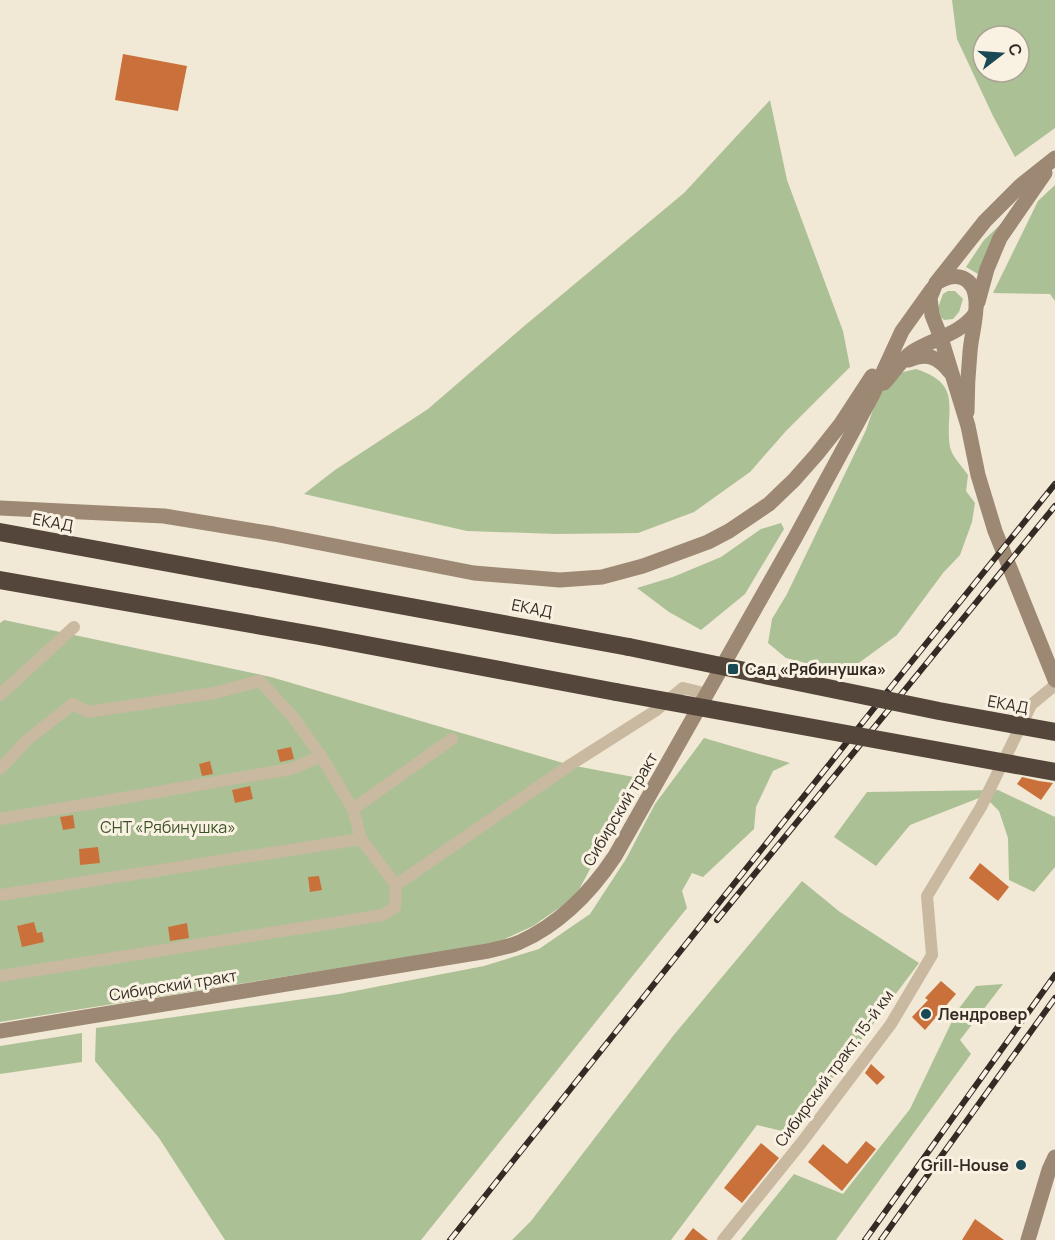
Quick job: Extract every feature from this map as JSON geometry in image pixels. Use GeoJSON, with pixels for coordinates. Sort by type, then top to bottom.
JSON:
{"type":"FeatureCollection","features":[{"type":"Feature","properties":{"kind":"highway","name":"ЕКАД"},"geometry":{"type":"LineString","coordinates":[[0,532],[629,647],[939,711],[1055,732]]}},
{"type":"Feature","properties":{"kind":"highway"},"geometry":{"type":"LineString","coordinates":[[0,580],[308,634],[1055,772]]}},
{"type":"Feature","properties":{"kind":"main road","name":"Сибирский тракт"},"geometry":{"type":"LineString","coordinates":[[0,1031],[488,951],[519,943],[565,914],[598,881],[615,856],[708,694],[872,396],[902,331],[985,220],[1020,186],[1055,158]]}},
{"type":"Feature","properties":{"kind":"main road","name":"Сибирский тракт"},"geometry":{"type":"LineString","coordinates":[[872,396],[912,353],[967,324],[976,310],[987,269],[1000,238],[1055,158]]}},
{"type":"Feature","properties":{"kind":"main road"},"geometry":{"type":"LineString","coordinates":[[968,426],[970,349],[976,310],[974,290],[964,278],[952,276],[934,286],[930,304],[934,321],[968,426],[978,475],[995,531],[1055,680]]}},
{"type":"Feature","properties":{"kind":"main road"},"geometry":{"type":"LineString","coordinates":[[934,321],[944,328],[959,329]]}},
{"type":"Feature","properties":{"kind":"main road"},"geometry":{"type":"LineString","coordinates":[[0,508],[164,516],[274,534],[474,573],[560,580],[602,577],[643,566],[708,542],[769,504],[794,480],[834,433],[902,331]]}},
{"type":"Feature","properties":{"kind":"main road"},"geometry":{"type":"LineString","coordinates":[[898,366],[916,357],[928,356],[939,360],[950,373]]}},
{"type":"Feature","properties":{"kind":"main road"},"geometry":{"type":"LineString","coordinates":[[1028,1240],[1048,1170],[1055,1157]]}},
{"type":"Feature","properties":{"kind":"street"},"geometry":{"type":"LineString","coordinates":[[0,695],[74,627]]}},
{"type":"Feature","properties":{"kind":"street"},"geometry":{"type":"LineString","coordinates":[[0,769],[27,740],[73,704],[88,712],[214,693],[260,681],[293,717],[321,756],[353,810],[361,839],[396,885],[395,907],[383,915],[0,976]]}},
{"type":"Feature","properties":{"kind":"street","name":"Сибирский тракт, 15-й км"},"geometry":{"type":"LineString","coordinates":[[723,1240],[802,1142],[891,1024],[932,955],[927,896],[981,807],[1030,705],[1055,686]]}},
{"type":"Feature","properties":{"kind":"street"},"geometry":{"type":"LineString","coordinates":[[396,885],[570,765],[655,711],[683,688],[708,694]]}},
{"type":"Feature","properties":{"kind":"street"},"geometry":{"type":"LineString","coordinates":[[353,810],[452,740]]}},
{"type":"Feature","properties":{"kind":"street"},"geometry":{"type":"LineString","coordinates":[[0,819],[291,770],[321,756]]}},
{"type":"Feature","properties":{"kind":"street"},"geometry":{"type":"LineString","coordinates":[[0,895],[361,839]]}},
{"type":"Feature","properties":{"kind":"green space"},"geometry":{"type":"Polygon","coordinates":[[[952,0],[1055,0],[1055,128],[1015,157],[978,84],[1031,84],[1031,24],[971,24],[971,69],[957,39],[952,0]]]}},
{"type":"Feature","properties":{"kind":"green space"},"geometry":{"type":"Polygon","coordinates":[[[770,100],[787,180],[843,331],[850,367],[786,431],[750,472],[694,512],[638,533],[557,534],[467,531],[304,494],[335,470],[428,409],[684,193],[770,100]]]}},
{"type":"Feature","properties":{"kind":"green space"},"geometry":{"type":"Polygon","coordinates":[[[1055,185],[1055,301],[1050,294],[993,293],[1038,201],[1055,185]]]}},
{"type":"Feature","properties":{"kind":"green space"},"geometry":{"type":"Polygon","coordinates":[[[1002,223],[978,274],[966,267],[984,240],[1002,223]]]}},
{"type":"Feature","properties":{"kind":"green space"},"geometry":{"type":"Polygon","coordinates":[[[955,291],[963,299],[959,312],[953,319],[944,320],[936,313],[943,294],[955,291]]]}},
{"type":"Feature","properties":{"kind":"green space"},"geometry":{"type":"Polygon","coordinates":[[[916,369],[931,375],[947,391],[951,451],[968,475],[966,491],[975,503],[972,522],[960,555],[943,573],[897,635],[845,673],[786,658],[768,643],[772,619],[787,594],[866,430],[879,392],[899,373],[916,369]]]}},
{"type":"Feature","properties":{"kind":"green space"},"geometry":{"type":"Polygon","coordinates":[[[781,523],[784,529],[745,594],[701,630],[669,612],[637,588],[673,577],[721,557],[761,529],[781,523]]]}},
{"type":"Feature","properties":{"kind":"green space","name":"СНТ «Рябинушка»"},"geometry":{"type":"Polygon","coordinates":[[[4,620],[271,677],[570,765],[639,778],[575,897],[533,926],[496,943],[0,1022],[0,623],[4,620]]]}},
{"type":"Feature","properties":{"kind":"green space"},"geometry":{"type":"Polygon","coordinates":[[[704,738],[790,763],[773,771],[756,807],[754,829],[703,877],[692,873],[682,891],[687,908],[421,1240],[225,1240],[159,1138],[95,1061],[96,1028],[339,994],[484,966],[539,949],[590,914],[626,859],[655,804],[704,738]]]}},
{"type":"Feature","properties":{"kind":"green space"},"geometry":{"type":"Polygon","coordinates":[[[998,790],[1055,817],[1055,867],[1034,892],[1009,880],[1008,838],[999,811],[984,796],[910,825],[876,866],[834,837],[867,792],[998,790]]]}},
{"type":"Feature","properties":{"kind":"green space"},"geometry":{"type":"Polygon","coordinates":[[[802,881],[840,912],[919,963],[791,1133],[757,1125],[671,1240],[512,1240],[531,1221],[673,1036],[802,881]]]}},
{"type":"Feature","properties":{"kind":"green space"},"geometry":{"type":"Polygon","coordinates":[[[1003,984],[960,1040],[971,1054],[836,1240],[741,1240],[794,1174],[843,1194],[910,1109],[957,1011],[976,986],[1003,984]]]}},
{"type":"Feature","properties":{"kind":"green space"},"geometry":{"type":"Polygon","coordinates":[[[82,1033],[82,1062],[0,1074],[0,1046],[82,1033]]]}},
{"type":"Feature","properties":{"kind":"building"},"geometry":{"type":"Polygon","coordinates":[[[123,54],[187,66],[178,111],[115,100],[123,54]]]}},
{"type":"Feature","properties":{"kind":"building"},"geometry":{"type":"Polygon","coordinates":[[[291,747],[294,759],[280,762],[277,750],[291,747]]]}},
{"type":"Feature","properties":{"kind":"building"},"geometry":{"type":"Polygon","coordinates":[[[210,761],[213,774],[202,776],[199,764],[210,761]]]}},
{"type":"Feature","properties":{"kind":"building"},"geometry":{"type":"Polygon","coordinates":[[[1022,777],[1053,783],[1041,800],[1017,784],[1022,777]]]}},
{"type":"Feature","properties":{"kind":"building"},"geometry":{"type":"Polygon","coordinates":[[[250,786],[253,799],[235,803],[232,790],[250,786]]]}},
{"type":"Feature","properties":{"kind":"building"},"geometry":{"type":"Polygon","coordinates":[[[73,815],[75,828],[63,830],[60,817],[73,815]]]}},
{"type":"Feature","properties":{"kind":"building"},"geometry":{"type":"Polygon","coordinates":[[[98,847],[100,863],[80,865],[79,849],[98,847]]]}},
{"type":"Feature","properties":{"kind":"building"},"geometry":{"type":"Polygon","coordinates":[[[980,863],[1009,887],[998,901],[969,878],[980,863]]]}},
{"type":"Feature","properties":{"kind":"building"},"geometry":{"type":"Polygon","coordinates":[[[319,876],[322,890],[310,892],[308,877],[319,876]]]}},
{"type":"Feature","properties":{"kind":"building"},"geometry":{"type":"Polygon","coordinates":[[[34,922],[37,933],[42,932],[44,942],[22,947],[17,926],[34,922]]]}},
{"type":"Feature","properties":{"kind":"building"},"geometry":{"type":"Polygon","coordinates":[[[187,923],[189,938],[170,941],[168,927],[187,923]]]}},
{"type":"Feature","properties":{"kind":"building"},"geometry":{"type":"Polygon","coordinates":[[[941,981],[956,994],[925,1030],[912,1017],[941,981]]]}},
{"type":"Feature","properties":{"kind":"building"},"geometry":{"type":"Polygon","coordinates":[[[871,1064],[885,1077],[877,1085],[865,1073],[871,1064]]]}},
{"type":"Feature","properties":{"kind":"building"},"geometry":{"type":"Polygon","coordinates":[[[866,1141],[876,1149],[842,1191],[808,1162],[823,1144],[847,1164],[866,1141]]]}},
{"type":"Feature","properties":{"kind":"building"},"geometry":{"type":"Polygon","coordinates":[[[761,1143],[779,1158],[742,1203],[724,1188],[761,1143]]]}},
{"type":"Feature","properties":{"kind":"building"},"geometry":{"type":"Polygon","coordinates":[[[975,1219],[1004,1240],[962,1240],[975,1219]]]}},
{"type":"Feature","properties":{"kind":"building"},"geometry":{"type":"Polygon","coordinates":[[[693,1228],[708,1240],[684,1240],[693,1228]]]}},
{"type":"Feature","properties":{"kind":"railway"},"geometry":{"type":"LineString","coordinates":[[450,1240],[1055,484]]}},
{"type":"Feature","properties":{"kind":"railway"},"geometry":{"type":"LineString","coordinates":[[717,920],[1055,506]]}},
{"type":"Feature","properties":{"kind":"railway"},"geometry":{"type":"LineString","coordinates":[[865,1240],[1055,975]]}},
{"type":"Feature","properties":{"kind":"railway"},"geometry":{"type":"LineString","coordinates":[[881,1240],[1055,998]]}},
{"type":"Feature","properties":{"kind":"place","name":"Сад «Рябинушка»"},"geometry":{"type":"Point","coordinates":[733,669]}},
{"type":"Feature","properties":{"kind":"place","name":"Лендровер"},"geometry":{"type":"Point","coordinates":[926,1014]}},
{"type":"Feature","properties":{"kind":"place","name":"Grill-House"},"geometry":{"type":"Point","coordinates":[1021,1165]}}]}
